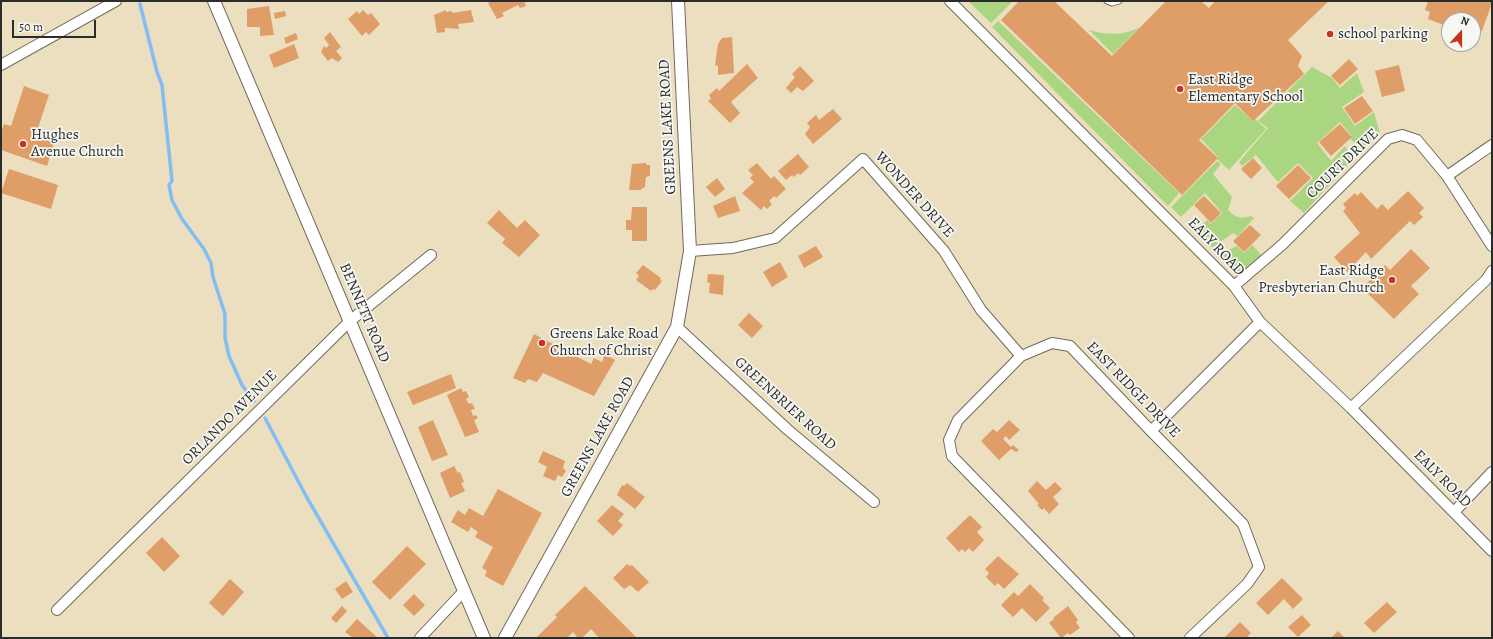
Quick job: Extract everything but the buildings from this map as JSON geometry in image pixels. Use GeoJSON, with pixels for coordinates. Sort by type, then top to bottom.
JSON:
{"type":"FeatureCollection","features":[{"type":"Feature","properties":{"kind":"street"},"geometry":{"type":"LineString","coordinates":[[1,66],[116,1]]}},
{"type":"Feature","properties":{"kind":"street","name":"BENNETT ROAD"},"geometry":{"type":"LineString","coordinates":[[214,1],[484,638]]}},
{"type":"Feature","properties":{"kind":"street","name":"GREENS LAKE ROAD"},"geometry":{"type":"LineString","coordinates":[[505,638],[677,327],[690,251],[678,1]]}},
{"type":"Feature","properties":{"kind":"street","name":"EALY ROAD"},"geometry":{"type":"LineString","coordinates":[[950,1],[1234,286],[1260,322],[1351,408],[1492,551]]}},
{"type":"Feature","properties":{"kind":"street","name":"COURT DRIVE"},"geometry":{"type":"LineString","coordinates":[[1234,286],[1283,244],[1388,139],[1402,134],[1417,140],[1447,176],[1492,246]]}},
{"type":"Feature","properties":{"kind":"street"},"geometry":{"type":"LineString","coordinates":[[1447,176],[1492,145]]}},
{"type":"Feature","properties":{"kind":"street","name":"WONDER DRIVE"},"geometry":{"type":"LineString","coordinates":[[690,251],[733,248],[775,238],[863,159],[944,251],[981,310],[1021,356]]}},
{"type":"Feature","properties":{"kind":"street","name":"ORLANDO AVENUE"},"geometry":{"type":"LineString","coordinates":[[57,610],[350,321],[432,255]]}},
{"type":"Feature","properties":{"kind":"street"},"geometry":{"type":"LineString","coordinates":[[1351,408],[1486,280],[1492,271]]}},
{"type":"Feature","properties":{"kind":"street"},"geometry":{"type":"LineString","coordinates":[[1151,431],[1260,322]]}},
{"type":"Feature","properties":{"kind":"street","name":"GREENBRIER ROAD"},"geometry":{"type":"LineString","coordinates":[[677,327],[787,429],[874,502]]}},
{"type":"Feature","properties":{"kind":"street","name":"EAST RIDGE DRIVE"},"geometry":{"type":"LineString","coordinates":[[1129,638],[952,456],[949,440],[958,420],[1021,356],[1052,343],[1070,346],[1151,431],[1244,524],[1259,567],[1247,584],[1190,638]]}},
{"type":"Feature","properties":{"kind":"street"},"geometry":{"type":"LineString","coordinates":[[1454,512],[1492,472]]}},
{"type":"Feature","properties":{"kind":"street"},"geometry":{"type":"LineString","coordinates":[[420,638],[464,591]]}},
{"type":"Feature","properties":{"kind":"lane"},"geometry":{"type":"LineString","coordinates":[[1107,1],[1112,3],[1118,1]]}},
{"type":"Feature","properties":{"kind":"green space"},"geometry":{"type":"Polygon","coordinates":[[[968,1],[1013,1],[991,23],[968,1]]]}},
{"type":"Feature","properties":{"kind":"green space"},"geometry":{"type":"Polygon","coordinates":[[[998,21],[1179,193],[1168,206],[992,27],[998,21]]]}},
{"type":"Feature","properties":{"kind":"green space"},"geometry":{"type":"Polygon","coordinates":[[[1140,27],[1113,54],[1089,30],[1114,34],[1128,32],[1140,27]]]}},
{"type":"Feature","properties":{"kind":"green space"},"geometry":{"type":"Polygon","coordinates":[[[1312,67],[1332,78],[1340,88],[1357,73],[1364,92],[1342,107],[1355,126],[1374,112],[1380,133],[1361,149],[1350,139],[1352,136],[1340,122],[1317,143],[1331,161],[1345,146],[1353,159],[1304,213],[1290,201],[1313,178],[1298,163],[1278,182],[1256,155],[1242,166],[1239,162],[1268,128],[1258,121],[1312,67]]]}},
{"type":"Feature","properties":{"kind":"green space"},"geometry":{"type":"Polygon","coordinates":[[[1235,105],[1253,121],[1255,119],[1266,129],[1229,170],[1217,159],[1218,157],[1201,139],[1235,105]]]}},
{"type":"Feature","properties":{"kind":"green space"},"geometry":{"type":"Polygon","coordinates":[[[1217,161],[1221,164],[1213,174],[1232,197],[1228,210],[1233,215],[1238,217],[1251,216],[1254,218],[1238,236],[1233,233],[1212,248],[1195,232],[1207,220],[1211,224],[1222,213],[1205,193],[1181,217],[1171,207],[1217,161]]]}},
{"type":"Feature","properties":{"kind":"green space"},"geometry":{"type":"Polygon","coordinates":[[[1252,245],[1263,257],[1239,277],[1218,255],[1237,246],[1244,253],[1252,245]]]}},
{"type":"Feature","properties":{"kind":"waterway"},"geometry":{"type":"LineString","coordinates":[[140,4],[157,72],[162,85],[172,181],[169,185],[172,200],[182,219],[204,249],[211,263],[213,277],[225,314],[225,338],[229,356],[242,385],[254,401]]}},
{"type":"Feature","properties":{"kind":"waterway"},"geometry":{"type":"LineString","coordinates":[[265,418],[306,496],[388,638]]}},
{"type":"Feature","properties":{"kind":"place","name":"school parking"},"geometry":{"type":"Point","coordinates":[1330,34]}},
{"type":"Feature","properties":{"kind":"place","name":"East Ridge Elementary School"},"geometry":{"type":"Point","coordinates":[1180,89]}},
{"type":"Feature","properties":{"kind":"place","name":"Hughes Avenue Church"},"geometry":{"type":"Point","coordinates":[23,144]}},
{"type":"Feature","properties":{"kind":"place","name":"East Ridge Presbyterian Church"},"geometry":{"type":"Point","coordinates":[1392,280]}},
{"type":"Feature","properties":{"kind":"place","name":"Greens Lake Road Church of Christ"},"geometry":{"type":"Point","coordinates":[542,343]}}]}
